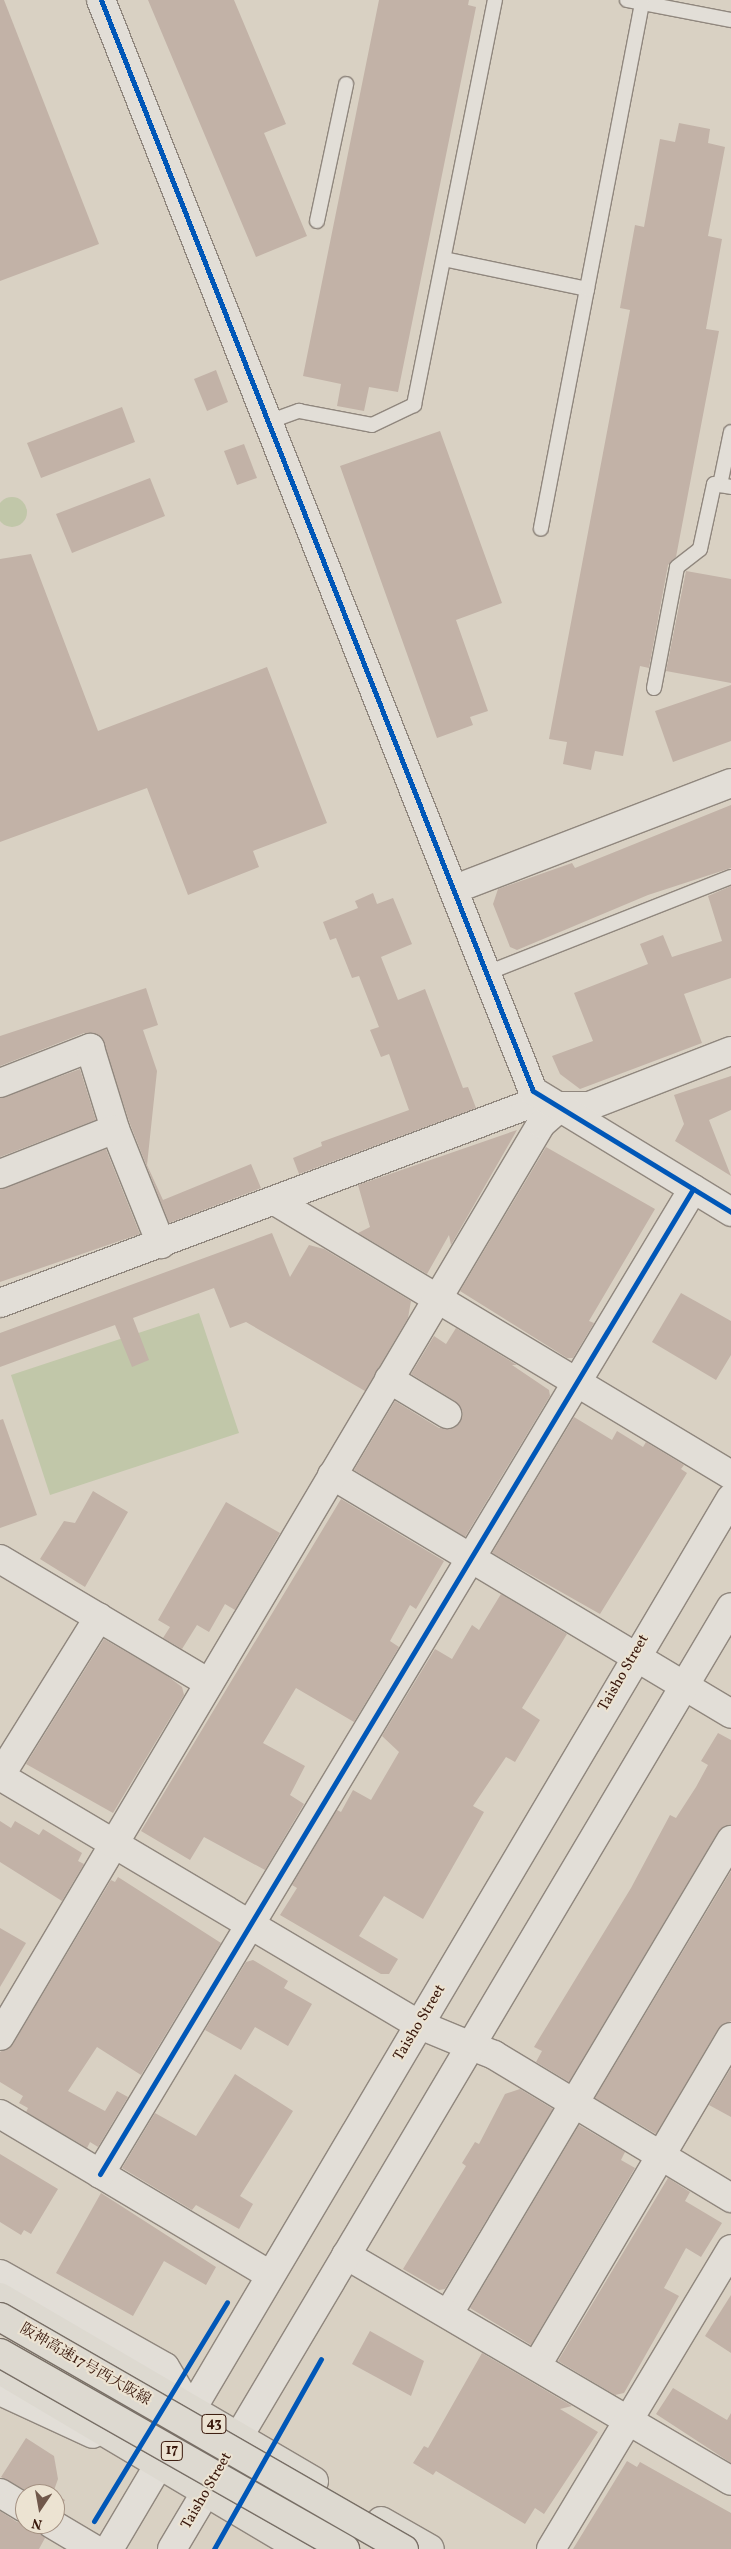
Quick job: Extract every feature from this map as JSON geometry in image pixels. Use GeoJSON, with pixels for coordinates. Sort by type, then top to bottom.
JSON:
{"type":"FeatureCollection","features":[{"type":"Feature","properties":{"kind":"highway","name":"43"},"geometry":{"type":"LineString","coordinates":[[0,2298],[430,2549]]}},
{"type":"Feature","properties":{"kind":"highway","name":"阪神高速17号西大阪線"},"geometry":{"type":"LineString","coordinates":[[0,2317],[404,2549]]}},
{"type":"Feature","properties":{"kind":"highway","name":"阪神高速17号西大阪線"},"geometry":{"type":"LineString","coordinates":[[0,2353],[344,2549]]}},
{"type":"Feature","properties":{"kind":"highway"},"geometry":{"type":"LineString","coordinates":[[0,2370],[149,2456],[302,2549]]}},
{"type":"Feature","properties":{"kind":"street"},"geometry":{"type":"LineString","coordinates":[[101,0],[533,1091],[558,1109],[731,1212]]}},
{"type":"Feature","properties":{"kind":"street"},"geometry":{"type":"LineString","coordinates":[[455,890],[731,783]]}},
{"type":"Feature","properties":{"kind":"street"},"geometry":{"type":"LineString","coordinates":[[0,1083],[90,1048],[115,1129],[161,1244]]}},
{"type":"Feature","properties":{"kind":"street"},"geometry":{"type":"LineString","coordinates":[[0,1303],[525,1106],[558,1109],[589,1106],[731,1051]]}},
{"type":"Feature","properties":{"kind":"street"},"geometry":{"type":"LineString","coordinates":[[0,2036],[541,1124],[558,1109]]}},
{"type":"Feature","properties":{"kind":"street"},"geometry":{"type":"LineString","coordinates":[[0,1174],[115,1129]]}},
{"type":"Feature","properties":{"kind":"street"},"geometry":{"type":"LineString","coordinates":[[100,2174],[248,1922],[693,1189]]}},
{"type":"Feature","properties":{"kind":"street"},"geometry":{"type":"LineString","coordinates":[[275,1201],[731,1475]]}},
{"type":"Feature","properties":{"kind":"street"},"geometry":{"type":"LineString","coordinates":[[389,1379],[447,1414]]}},
{"type":"Feature","properties":{"kind":"street"},"geometry":{"type":"LineString","coordinates":[[332,1475],[731,1714]]}},
{"type":"Feature","properties":{"kind":"street","name":"Taisho Street"},"geometry":{"type":"LineString","coordinates":[[109,2549],[149,2456],[191,2410],[268,2274],[420,2025],[634,1655],[731,1498]]}},
{"type":"Feature","properties":{"kind":"street"},"geometry":{"type":"LineString","coordinates":[[0,1559],[209,1683]]}},
{"type":"Feature","properties":{"kind":"street","name":"Taisho Street"},"geometry":{"type":"LineString","coordinates":[[172,2549],[731,1607]]}},
{"type":"Feature","properties":{"kind":"street"},"geometry":{"type":"LineString","coordinates":[[99,1618],[0,1776],[420,2025],[471,2046],[573,2102],[662,2154],[731,2198]]}},
{"type":"Feature","properties":{"kind":"street"},"geometry":{"type":"LineString","coordinates":[[449,2314],[573,2102],[731,1840]]}},
{"type":"Feature","properties":{"kind":"street"},"geometry":{"type":"LineString","coordinates":[[537,2365],[731,2037]]}},
{"type":"Feature","properties":{"kind":"street"},"geometry":{"type":"LineString","coordinates":[[0,2114],[268,2274]]}},
{"type":"Feature","properties":{"kind":"street"},"geometry":{"type":"LineString","coordinates":[[551,2549],[731,2249]]}},
{"type":"Feature","properties":{"kind":"street"},"geometry":{"type":"LineString","coordinates":[[346,2255],[537,2365],[731,2481]]}},
{"type":"Feature","properties":{"kind":"street"},"geometry":{"type":"LineString","coordinates":[[0,2274],[165,2366],[191,2410]]}},
{"type":"Feature","properties":{"kind":"street"},"geometry":{"type":"LineString","coordinates":[[0,2392],[48,2417],[149,2456]]}},
{"type":"Feature","properties":{"kind":"street"},"geometry":{"type":"LineString","coordinates":[[0,2493],[15,2502]]}},
{"type":"Feature","properties":{"kind":"street"},"geometry":{"type":"LineString","coordinates":[[65,2532],[94,2549]]}},
{"type":"Feature","properties":{"kind":"lane"},"geometry":{"type":"LineString","coordinates":[[268,422],[299,411],[372,425],[414,405],[495,0]]}},
{"type":"Feature","properties":{"kind":"lane"},"geometry":{"type":"LineString","coordinates":[[627,0],[731,20]]}},
{"type":"Feature","properties":{"kind":"lane"},"geometry":{"type":"LineString","coordinates":[[541,529],[642,3]]}},
{"type":"Feature","properties":{"kind":"lane"},"geometry":{"type":"LineString","coordinates":[[317,221],[346,84]]}},
{"type":"Feature","properties":{"kind":"lane"},"geometry":{"type":"LineString","coordinates":[[444,259],[587,289]]}},
{"type":"Feature","properties":{"kind":"lane"},"geometry":{"type":"LineString","coordinates":[[654,688],[677,567],[700,549],[714,484],[726,486],[731,432]]}},
{"type":"Feature","properties":{"kind":"lane"},"geometry":{"type":"LineString","coordinates":[[487,973],[731,877]]}},
{"type":"Feature","properties":{"kind":"green space"},"geometry":{"type":"Polygon","coordinates":[[[12,497],[23,501],[27,512],[23,523],[12,527],[1,523],[-3,512],[1,501],[12,497]]]}},
{"type":"Feature","properties":{"kind":"green space"},"geometry":{"type":"Polygon","coordinates":[[[199,1313],[239,1433],[50,1495],[11,1375],[199,1313]]]}},
{"type":"Feature","properties":{"kind":"building"},"geometry":{"type":"Polygon","coordinates":[[[0,0],[4,0],[99,244],[0,281],[0,0]]]}},
{"type":"Feature","properties":{"kind":"building"},"geometry":{"type":"Polygon","coordinates":[[[148,0],[234,0],[286,124],[264,133],[307,236],[256,257],[148,0]]]}},
{"type":"Feature","properties":{"kind":"building"},"geometry":{"type":"Polygon","coordinates":[[[379,0],[469,0],[468,5],[476,7],[398,392],[369,387],[364,411],[337,406],[341,384],[303,376],[379,0]]]}},
{"type":"Feature","properties":{"kind":"building"},"geometry":{"type":"Polygon","coordinates":[[[679,123],[710,129],[708,143],[725,147],[708,236],[722,239],[706,329],[719,331],[676,557],[668,565],[649,668],[640,666],[623,756],[595,751],[591,770],[563,764],[567,742],[549,739],[630,310],[620,308],[635,225],[644,227],[660,139],[675,142],[679,123]]]}},
{"type":"Feature","properties":{"kind":"building"},"geometry":{"type":"Polygon","coordinates":[[[216,370],[228,402],[207,411],[194,379],[216,370]]]}},
{"type":"Feature","properties":{"kind":"building"},"geometry":{"type":"Polygon","coordinates":[[[122,407],[135,442],[41,478],[27,443],[122,407]]]}},
{"type":"Feature","properties":{"kind":"building"},"geometry":{"type":"Polygon","coordinates":[[[440,431],[502,603],[456,620],[488,711],[470,717],[473,725],[437,738],[340,466],[440,431]]]}},
{"type":"Feature","properties":{"kind":"building"},"geometry":{"type":"Polygon","coordinates":[[[244,444],[257,478],[237,485],[224,451],[244,444]]]}},
{"type":"Feature","properties":{"kind":"building"},"geometry":{"type":"Polygon","coordinates":[[[150,478],[165,516],[72,553],[56,514],[150,478]]]}},
{"type":"Feature","properties":{"kind":"building"},"geometry":{"type":"Polygon","coordinates":[[[31,554],[98,731],[267,667],[327,823],[253,851],[259,867],[188,895],[147,788],[0,842],[0,559],[31,554]]]}},
{"type":"Feature","properties":{"kind":"building"},"geometry":{"type":"Polygon","coordinates":[[[686,571],[731,579],[731,683],[666,671],[686,571]]]}},
{"type":"Feature","properties":{"kind":"building"},"geometry":{"type":"Polygon","coordinates":[[[731,685],[731,741],[673,762],[655,711],[731,685]]]}},
{"type":"Feature","properties":{"kind":"building"},"geometry":{"type":"Polygon","coordinates":[[[731,805],[731,868],[648,895],[517,950],[510,947],[493,904],[498,889],[572,863],[575,868],[731,805]]]}},
{"type":"Feature","properties":{"kind":"building"},"geometry":{"type":"Polygon","coordinates":[[[731,886],[731,978],[684,994],[702,1043],[580,1089],[560,1074],[552,1056],[593,1041],[574,993],[648,964],[640,944],[663,935],[672,957],[722,941],[708,896],[731,886]]]}},
{"type":"Feature","properties":{"kind":"building"},"geometry":{"type":"Polygon","coordinates":[[[373,893],[377,904],[393,898],[412,944],[381,957],[398,1000],[425,989],[463,1088],[468,1087],[476,1108],[299,1174],[293,1158],[322,1146],[321,1142],[409,1110],[389,1054],[381,1057],[370,1030],[379,1027],[359,976],[352,978],[336,938],[330,940],[323,922],[358,908],[355,901],[373,893]]]}},
{"type":"Feature","properties":{"kind":"building"},"geometry":{"type":"Polygon","coordinates":[[[146,988],[158,1025],[143,1030],[157,1071],[147,1165],[163,1200],[251,1164],[261,1188],[169,1223],[130,1124],[101,1037],[84,1033],[0,1066],[0,1036],[146,988]]]}},
{"type":"Feature","properties":{"kind":"building"},"geometry":{"type":"Polygon","coordinates":[[[80,1069],[96,1120],[0,1157],[0,1098],[80,1069]]]}},
{"type":"Feature","properties":{"kind":"building"},"geometry":{"type":"Polygon","coordinates":[[[731,1076],[731,1110],[709,1120],[731,1176],[675,1141],[684,1124],[674,1095],[731,1076]]]}},
{"type":"Feature","properties":{"kind":"building"},"geometry":{"type":"Polygon","coordinates":[[[517,1130],[451,1245],[449,1235],[427,1274],[358,1233],[370,1227],[358,1185],[517,1130]]]}},
{"type":"Feature","properties":{"kind":"building"},"geometry":{"type":"Polygon","coordinates":[[[546,1147],[655,1209],[589,1321],[594,1323],[573,1358],[567,1358],[460,1291],[546,1147]]]}},
{"type":"Feature","properties":{"kind":"building"},"geometry":{"type":"Polygon","coordinates":[[[106,1149],[140,1234],[0,1282],[0,1189],[106,1149]]]}},
{"type":"Feature","properties":{"kind":"building"},"geometry":{"type":"Polygon","coordinates":[[[272,1233],[290,1277],[309,1245],[324,1249],[411,1301],[408,1318],[365,1391],[246,1322],[230,1328],[214,1288],[133,1318],[149,1360],[132,1367],[115,1325],[0,1367],[0,1333],[272,1233]]]}},
{"type":"Feature","properties":{"kind":"building"},"geometry":{"type":"Polygon","coordinates":[[[681,1293],[731,1321],[731,1355],[716,1380],[652,1342],[681,1293]]]}},
{"type":"Feature","properties":{"kind":"building"},"geometry":{"type":"Polygon","coordinates":[[[456,1328],[517,1365],[512,1365],[549,1390],[550,1396],[465,1537],[354,1470],[395,1401],[439,1428],[454,1428],[460,1422],[463,1414],[455,1401],[411,1374],[434,1336],[446,1344],[456,1328]]]}},
{"type":"Feature","properties":{"kind":"building"},"geometry":{"type":"Polygon","coordinates":[[[574,1417],[612,1440],[617,1431],[643,1447],[646,1442],[684,1465],[681,1469],[687,1473],[600,1614],[492,1553],[574,1417]]]}},
{"type":"Feature","properties":{"kind":"building"},"geometry":{"type":"Polygon","coordinates":[[[3,1419],[37,1515],[0,1528],[0,1420],[3,1419]]]}},
{"type":"Feature","properties":{"kind":"building"},"geometry":{"type":"Polygon","coordinates":[[[93,1491],[128,1512],[85,1587],[40,1559],[64,1521],[75,1523],[93,1491]]]}},
{"type":"Feature","properties":{"kind":"building"},"geometry":{"type":"Polygon","coordinates":[[[341,1499],[444,1561],[416,1609],[410,1605],[390,1641],[399,1647],[354,1722],[296,1688],[263,1743],[305,1766],[290,1795],[304,1804],[265,1870],[204,1837],[190,1860],[141,1831],[341,1499]]]}},
{"type":"Feature","properties":{"kind":"building"},"geometry":{"type":"Polygon","coordinates":[[[226,1502],[280,1533],[235,1610],[225,1604],[209,1632],[197,1625],[182,1649],[163,1638],[170,1627],[158,1620],[226,1502]]]}},
{"type":"Feature","properties":{"kind":"building"},"geometry":{"type":"Polygon","coordinates":[[[501,1594],[567,1634],[522,1708],[540,1720],[515,1762],[506,1757],[473,1806],[484,1812],[423,1919],[384,1896],[359,1936],[398,1959],[389,1974],[381,1974],[280,1915],[297,1888],[292,1885],[337,1810],[341,1812],[353,1790],[371,1800],[399,1752],[382,1736],[435,1649],[452,1659],[472,1625],[479,1630],[501,1594]]]}},
{"type":"Feature","properties":{"kind":"building"},"geometry":{"type":"Polygon","coordinates":[[[104,1639],[166,1675],[182,1687],[184,1695],[113,1813],[26,1764],[104,1639]]]}},
{"type":"Feature","properties":{"kind":"building"},"geometry":{"type":"Polygon","coordinates":[[[718,1733],[731,1740],[731,1824],[718,1832],[569,2082],[536,2062],[542,2051],[534,2047],[631,1888],[670,1815],[676,1818],[696,1787],[708,1765],[701,1761],[718,1733]]]}},
{"type":"Feature","properties":{"kind":"building"},"geometry":{"type":"Polygon","coordinates":[[[0,1821],[11,1828],[15,1821],[39,1835],[43,1829],[82,1853],[78,1861],[84,1864],[62,1901],[0,1862],[0,1821]]]}},
{"type":"Feature","properties":{"kind":"building"},"geometry":{"type":"Polygon","coordinates":[[[731,1871],[731,2021],[718,2029],[656,2134],[595,2098],[731,1871]]]}},
{"type":"Feature","properties":{"kind":"building"},"geometry":{"type":"Polygon","coordinates":[[[118,1877],[221,1943],[141,2075],[97,2047],[68,2091],[105,2111],[117,2091],[128,2097],[98,2147],[90,2142],[87,2148],[26,2112],[28,2108],[19,2103],[23,2096],[0,2082],[0,2052],[13,2044],[111,1880],[115,1882],[118,1877]]]}},
{"type":"Feature","properties":{"kind":"building"},"geometry":{"type":"Polygon","coordinates":[[[0,1928],[26,1943],[0,1987],[0,1928]]]}},
{"type":"Feature","properties":{"kind":"building"},"geometry":{"type":"Polygon","coordinates":[[[253,1960],[288,1981],[284,1988],[312,2004],[288,2046],[255,2027],[241,2050],[205,2030],[246,1962],[253,1960]]]}},
{"type":"Feature","properties":{"kind":"building"},"geometry":{"type":"Polygon","coordinates":[[[731,2068],[731,2117],[709,2105],[731,2068]]]}},
{"type":"Feature","properties":{"kind":"building"},"geometry":{"type":"Polygon","coordinates":[[[235,2074],[293,2111],[240,2196],[253,2204],[239,2229],[196,2205],[192,2210],[122,2168],[155,2113],[196,2136],[235,2074]]]}},
{"type":"Feature","properties":{"kind":"building"},"geometry":{"type":"Polygon","coordinates":[[[520,2089],[553,2109],[445,2289],[439,2290],[403,2269],[466,2166],[462,2163],[475,2142],[479,2144],[505,2094],[520,2089]]]}},
{"type":"Feature","properties":{"kind":"building"},"geometry":{"type":"Polygon","coordinates":[[[579,2125],[625,2152],[621,2160],[635,2168],[531,2345],[470,2308],[579,2125]]]}},
{"type":"Feature","properties":{"kind":"building"},"geometry":{"type":"Polygon","coordinates":[[[0,2154],[58,2189],[31,2234],[24,2230],[21,2235],[0,2222],[0,2154]]]}},
{"type":"Feature","properties":{"kind":"building"},"geometry":{"type":"Polygon","coordinates":[[[668,2178],[690,2192],[685,2201],[722,2223],[701,2257],[686,2248],[664,2288],[679,2296],[624,2393],[615,2395],[558,2361],[668,2178]]]}},
{"type":"Feature","properties":{"kind":"building"},"geometry":{"type":"Polygon","coordinates":[[[101,2193],[216,2267],[206,2285],[164,2261],[133,2316],[56,2273],[101,2193]]]}},
{"type":"Feature","properties":{"kind":"building"},"geometry":{"type":"Polygon","coordinates":[[[731,2295],[731,2353],[705,2336],[731,2295]]]}},
{"type":"Feature","properties":{"kind":"building"},"geometry":{"type":"Polygon","coordinates":[[[370,2331],[424,2361],[411,2396],[352,2364],[370,2331]]]}},
{"type":"Feature","properties":{"kind":"building"},"geometry":{"type":"Polygon","coordinates":[[[482,2353],[572,2406],[560,2409],[598,2432],[544,2514],[535,2508],[525,2524],[436,2471],[433,2475],[413,2463],[424,2446],[428,2448],[482,2353]]]}},
{"type":"Feature","properties":{"kind":"building"},"geometry":{"type":"Polygon","coordinates":[[[673,2388],[727,2420],[731,2413],[731,2463],[656,2414],[673,2388]]]}},
{"type":"Feature","properties":{"kind":"building"},"geometry":{"type":"Polygon","coordinates":[[[26,2438],[54,2456],[58,2479],[56,2484],[15,2485],[1,2477],[26,2438]]]}},
{"type":"Feature","properties":{"kind":"building"},"geometry":{"type":"Polygon","coordinates":[[[627,2461],[637,2467],[640,2462],[731,2513],[731,2549],[573,2549],[627,2461]]]}},
{"type":"Feature","properties":{"kind":"building"},"geometry":{"type":"Polygon","coordinates":[[[0,2511],[15,2521],[15,2534],[42,2534],[45,2538],[39,2549],[0,2549],[0,2511]]]}},
{"type":"Feature","properties":{"kind":"cycle path"},"geometry":{"type":"LineString","coordinates":[[101,0],[533,1091],[731,1212]]}},
{"type":"Feature","properties":{"kind":"cycle path"},"geometry":{"type":"LineString","coordinates":[[100,2174],[693,1189]]}},
{"type":"Feature","properties":{"kind":"cycle path"},"geometry":{"type":"LineString","coordinates":[[94,2521],[227,2302]]}},
{"type":"Feature","properties":{"kind":"cycle path"},"geometry":{"type":"LineString","coordinates":[[214,2549],[321,2359]]}}]}
